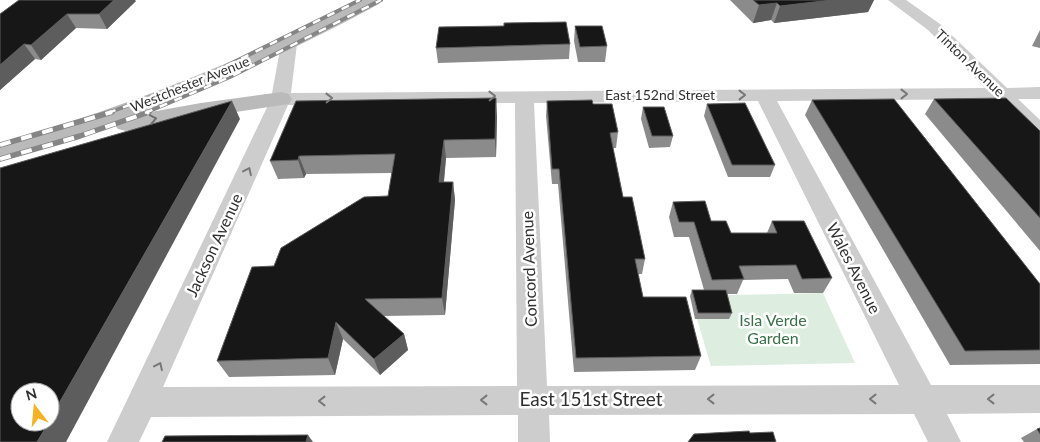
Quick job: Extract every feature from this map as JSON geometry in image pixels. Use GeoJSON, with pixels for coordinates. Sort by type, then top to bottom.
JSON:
{"type":"FeatureCollection","features":[{"type":"Feature","properties":{"kind":"main road","name":"Westchester Avenue"},"geometry":{"type":"LineString","coordinates":[[0,152],[53,136],[162,97],[289,44],[373,0]]}},
{"type":"Feature","properties":{"kind":"main road"},"geometry":{"type":"LineString","coordinates":[[53,136],[201,110],[281,99]]}},
{"type":"Feature","properties":{"kind":"street","name":"Tinton Avenue"},"geometry":{"type":"LineString","coordinates":[[896,0],[934,27],[1040,131]]}},
{"type":"Feature","properties":{"kind":"street","name":"Jackson Avenue"},"geometry":{"type":"LineString","coordinates":[[123,442],[281,99],[289,44]]}},
{"type":"Feature","properties":{"kind":"street","name":"East 152nd Street"},"geometry":{"type":"LineString","coordinates":[[281,99],[1040,93]]}},
{"type":"Feature","properties":{"kind":"street","name":"Wales Avenue"},"geometry":{"type":"LineString","coordinates":[[764,95],[945,442]]}},
{"type":"Feature","properties":{"kind":"street","name":"Concord Avenue"},"geometry":{"type":"LineString","coordinates":[[524,96],[534,442]]}},
{"type":"Feature","properties":{"kind":"street","name":"East 151st Street"},"geometry":{"type":"LineString","coordinates":[[143,402],[1040,399]]}},
{"type":"Feature","properties":{"kind":"green space","name":"Isla Verde Garden"},"geometry":{"type":"Polygon","coordinates":[[[823,293],[855,363],[711,366],[690,296],[823,293]]]}},
{"type":"Feature","properties":{"kind":"building"},"geometry":{"type":"Polygon","coordinates":[[[19,0],[114,0],[99,14],[67,14],[31,45],[24,44],[0,65],[0,14],[19,0]]]}},
{"type":"Feature","properties":{"kind":"building"},"geometry":{"type":"Polygon","coordinates":[[[753,0],[832,0],[780,6],[777,3],[759,5],[753,0]]]}},
{"type":"Feature","properties":{"kind":"building"},"geometry":{"type":"Polygon","coordinates":[[[566,22],[570,44],[436,48],[439,27],[504,26],[504,23],[566,22]]]}},
{"type":"Feature","properties":{"kind":"building"},"geometry":{"type":"Polygon","coordinates":[[[575,26],[602,26],[607,46],[580,47],[575,26]]]}},
{"type":"Feature","properties":{"kind":"building"},"geometry":{"type":"Polygon","coordinates":[[[496,98],[495,139],[444,140],[439,182],[453,182],[442,298],[365,299],[404,334],[374,359],[336,322],[328,358],[217,361],[252,267],[274,266],[281,248],[364,197],[388,196],[395,154],[299,156],[298,160],[270,161],[296,101],[496,98]]]}},
{"type":"Feature","properties":{"kind":"building"},"geometry":{"type":"Polygon","coordinates":[[[1006,98],[1040,131],[1040,218],[934,99],[1006,98]]]}},
{"type":"Feature","properties":{"kind":"building"},"geometry":{"type":"Polygon","coordinates":[[[894,99],[1040,284],[1040,350],[965,351],[812,100],[894,99]]]}},
{"type":"Feature","properties":{"kind":"building"},"geometry":{"type":"Polygon","coordinates":[[[592,100],[593,104],[612,104],[618,132],[610,133],[623,197],[632,197],[645,259],[635,259],[643,297],[686,297],[701,356],[576,358],[559,169],[552,169],[547,101],[592,100]]]}},
{"type":"Feature","properties":{"kind":"building"},"geometry":{"type":"Polygon","coordinates":[[[232,101],[60,402],[60,382],[10,382],[10,432],[43,432],[37,442],[0,442],[0,168],[232,101]]]}},
{"type":"Feature","properties":{"kind":"building"},"geometry":{"type":"Polygon","coordinates":[[[745,103],[775,165],[732,165],[707,104],[745,103]]]}},
{"type":"Feature","properties":{"kind":"building"},"geometry":{"type":"Polygon","coordinates":[[[643,107],[664,107],[673,136],[652,136],[643,107]]]}},
{"type":"Feature","properties":{"kind":"building"},"geometry":{"type":"Polygon","coordinates":[[[705,201],[711,221],[726,221],[731,233],[777,233],[772,221],[804,221],[832,278],[802,279],[796,265],[739,266],[744,279],[712,280],[694,222],[679,222],[673,202],[705,201]]]}},
{"type":"Feature","properties":{"kind":"building"},"geometry":{"type":"Polygon","coordinates":[[[692,290],[726,290],[732,313],[698,313],[692,290]]]}},
{"type":"Feature","properties":{"kind":"building"},"geometry":{"type":"Polygon","coordinates":[[[749,431],[750,433],[773,432],[776,442],[688,442],[694,434],[749,431]]]}},
{"type":"Feature","properties":{"kind":"building"},"geometry":{"type":"Polygon","coordinates":[[[308,435],[306,442],[162,442],[165,436],[308,435]]]}},
{"type":"Feature","properties":{"kind":"railway"},"geometry":{"type":"LineString","coordinates":[[108,113],[206,76],[360,0]]}},
{"type":"Feature","properties":{"kind":"railway"},"geometry":{"type":"LineString","coordinates":[[145,113],[230,77],[381,0]]}},
{"type":"Feature","properties":{"kind":"railway"},"geometry":{"type":"LineString","coordinates":[[0,145],[112,112]]}},
{"type":"Feature","properties":{"kind":"railway"},"geometry":{"type":"LineString","coordinates":[[0,159],[80,136],[149,112]]}}]}
